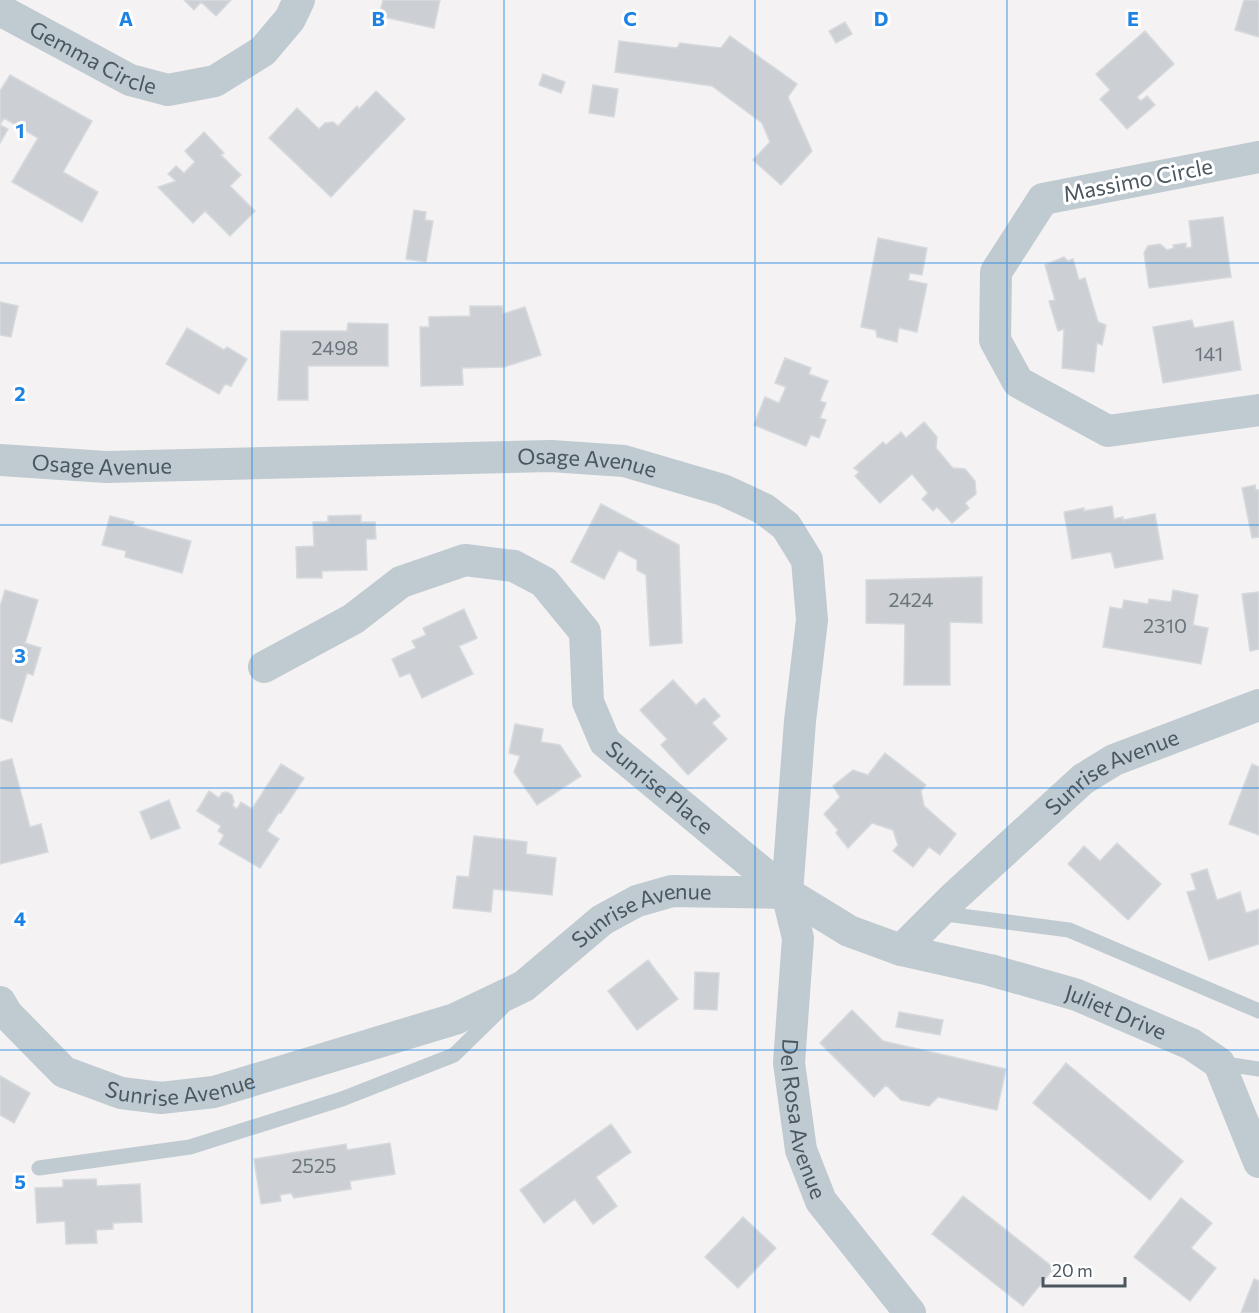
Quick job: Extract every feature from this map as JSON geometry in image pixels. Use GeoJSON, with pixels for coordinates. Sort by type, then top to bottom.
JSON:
{"type":"FeatureCollection","features":[{"type":"Feature","properties":{"kind":"street","name":"Gemma Circle"},"geometry":{"type":"LineString","coordinates":[[0,10],[130,80],[168,90],[215,81],[263,51],[290,19],[299,0]]}},
{"type":"Feature","properties":{"kind":"street","name":"Massimo Circle"},"geometry":{"type":"LineString","coordinates":[[1259,157],[1043,199],[996,272],[995,340],[1018,382],[1108,431],[1259,410]]}},
{"type":"Feature","properties":{"kind":"street","name":"Osage Avenue"},"geometry":{"type":"LineString","coordinates":[[0,460],[106,467],[551,456],[624,461],[723,490],[764,509],[786,526],[807,561],[812,620],[800,721],[787,893]]}},
{"type":"Feature","properties":{"kind":"street","name":"Sunrise Place"},"geometry":{"type":"LineString","coordinates":[[264,667],[353,619],[402,582],[465,560],[514,566],[544,582],[585,632],[588,702],[605,742],[787,893]]}},
{"type":"Feature","properties":{"kind":"street","name":"Sunrise Avenue"},"geometry":{"type":"LineString","coordinates":[[901,950],[1083,779],[1114,760],[1259,705]]}},
{"type":"Feature","properties":{"kind":"street","name":"Sunrise Avenue"},"geometry":{"type":"LineString","coordinates":[[0,1002],[8,1014],[64,1072],[121,1093],[161,1098],[213,1092],[455,1020],[524,986],[602,920],[637,901],[672,891],[787,893]]}},
{"type":"Feature","properties":{"kind":"street"},"geometry":{"type":"LineString","coordinates":[[787,893],[849,931],[901,950]]}},
{"type":"Feature","properties":{"kind":"street","name":"Del Rosa Avenue"},"geometry":{"type":"LineString","coordinates":[[787,893],[798,938],[789,1063],[801,1150],[821,1201],[910,1313]]}},
{"type":"Feature","properties":{"kind":"street","name":"Juliet Drive"},"geometry":{"type":"LineString","coordinates":[[901,950],[990,970],[1077,995],[1191,1044],[1219,1063]]}},
{"type":"Feature","properties":{"kind":"street"},"geometry":{"type":"LineString","coordinates":[[1219,1063],[1259,1162]]}},
{"type":"Feature","properties":{"kind":"lane"},"geometry":{"type":"LineString","coordinates":[[938,913],[1069,930],[1259,1011]]}},
{"type":"Feature","properties":{"kind":"lane"},"geometry":{"type":"LineString","coordinates":[[39,1168],[190,1147],[342,1099],[454,1055],[524,986]]}},
{"type":"Feature","properties":{"kind":"lane"},"geometry":{"type":"LineString","coordinates":[[1219,1063],[1259,1069]]}},
{"type":"Feature","properties":{"kind":"building"},"geometry":{"type":"Polygon","coordinates":[[[184,0],[231,0],[216,16],[201,2],[194,10],[184,0]]]}},
{"type":"Feature","properties":{"kind":"building"},"geometry":{"type":"Polygon","coordinates":[[[383,0],[440,0],[434,28],[379,16],[383,0]]]}},
{"type":"Feature","properties":{"kind":"building"},"geometry":{"type":"Polygon","coordinates":[[[1244,0],[1259,0],[1259,37],[1235,30],[1244,0]]]}},
{"type":"Feature","properties":{"kind":"building"},"geometry":{"type":"Polygon","coordinates":[[[845,22],[852,34],[836,43],[829,31],[845,22]]]}},
{"type":"Feature","properties":{"kind":"building"},"geometry":{"type":"Polygon","coordinates":[[[1145,31],[1174,64],[1137,97],[1141,101],[1147,96],[1155,105],[1127,129],[1100,99],[1110,90],[1096,74],[1145,31]]]}},
{"type":"Feature","properties":{"kind":"building"},"geometry":{"type":"Polygon","coordinates":[[[730,36],[797,84],[788,97],[812,151],[781,185],[753,160],[770,142],[762,123],[712,86],[615,72],[619,41],[677,48],[680,43],[721,48],[730,36]]]}},
{"type":"Feature","properties":{"kind":"building"},"geometry":{"type":"Polygon","coordinates":[[[543,74],[565,82],[561,93],[539,85],[543,74]]]}},
{"type":"Feature","properties":{"kind":"building"},"geometry":{"type":"Polygon","coordinates":[[[10,75],[92,121],[63,172],[98,192],[82,222],[12,182],[38,138],[4,118],[0,125],[0,91],[10,75]]]}},
{"type":"Feature","properties":{"kind":"building"},"geometry":{"type":"Polygon","coordinates":[[[593,85],[618,89],[614,117],[589,113],[593,85]]]}},
{"type":"Feature","properties":{"kind":"building"},"geometry":{"type":"Polygon","coordinates":[[[376,91],[405,119],[331,197],[269,138],[297,108],[319,129],[325,123],[333,122],[338,126],[357,106],[359,109],[376,91]]]}},
{"type":"Feature","properties":{"kind":"building"},"geometry":{"type":"Polygon","coordinates":[[[0,125],[8,129],[0,143],[0,125]]]}},
{"type":"Feature","properties":{"kind":"building"},"geometry":{"type":"Polygon","coordinates":[[[204,132],[224,153],[221,155],[241,175],[230,186],[255,211],[230,236],[205,211],[193,223],[158,187],[176,181],[168,174],[176,166],[184,173],[195,162],[185,151],[204,132]]]}},
{"type":"Feature","properties":{"kind":"building"},"geometry":{"type":"Polygon","coordinates":[[[414,210],[426,212],[425,220],[433,221],[426,262],[406,259],[414,210]]]}},
{"type":"Feature","properties":{"kind":"building"},"geometry":{"type":"Polygon","coordinates":[[[1223,217],[1231,277],[1149,288],[1144,253],[1148,246],[1160,244],[1167,250],[1174,248],[1173,245],[1186,243],[1186,248],[1192,247],[1189,221],[1223,217]]]}},
{"type":"Feature","properties":{"kind":"building"},"geometry":{"type":"Polygon","coordinates":[[[878,238],[927,248],[922,275],[910,273],[908,280],[927,284],[917,332],[899,328],[897,342],[877,337],[876,330],[861,327],[878,238]]]}},
{"type":"Feature","properties":{"kind":"building"},"geometry":{"type":"Polygon","coordinates":[[[1064,257],[1068,261],[1073,259],[1079,280],[1085,278],[1098,322],[1106,325],[1102,345],[1097,343],[1094,372],[1062,368],[1064,329],[1058,331],[1049,301],[1055,300],[1045,265],[1064,257]]]}},
{"type":"Feature","properties":{"kind":"building"},"geometry":{"type":"Polygon","coordinates":[[[0,302],[18,306],[11,337],[0,335],[0,302]]]}},
{"type":"Feature","properties":{"kind":"building"},"geometry":{"type":"Polygon","coordinates":[[[470,306],[502,306],[503,314],[525,307],[541,355],[504,367],[462,368],[463,385],[421,386],[420,327],[429,327],[429,317],[470,316],[470,306]]]}},
{"type":"Feature","properties":{"kind":"building"},"geometry":{"type":"Polygon","coordinates":[[[1192,320],[1194,328],[1233,321],[1241,370],[1163,383],[1153,327],[1192,320]]]}},
{"type":"Feature","properties":{"kind":"building"},"geometry":{"type":"Polygon","coordinates":[[[348,323],[388,324],[388,366],[308,366],[308,400],[278,400],[281,331],[347,331],[348,323]]]}},
{"type":"Feature","properties":{"kind":"building"},"geometry":{"type":"Polygon","coordinates":[[[187,328],[224,350],[227,347],[247,359],[231,386],[225,384],[219,394],[166,364],[187,328]]]}},
{"type":"Feature","properties":{"kind":"building"},"geometry":{"type":"Polygon","coordinates":[[[785,358],[811,368],[809,374],[828,381],[820,401],[826,403],[820,418],[826,420],[819,438],[811,435],[806,446],[754,425],[765,397],[779,403],[786,387],[775,383],[785,358]]]}},
{"type":"Feature","properties":{"kind":"building"},"geometry":{"type":"Polygon","coordinates":[[[924,422],[937,437],[936,448],[951,466],[965,469],[975,481],[976,494],[965,503],[969,508],[952,523],[937,507],[933,511],[922,499],[928,493],[912,474],[880,503],[855,476],[859,472],[854,468],[883,442],[886,445],[901,432],[906,438],[924,422]]]}},
{"type":"Feature","properties":{"kind":"building"},"geometry":{"type":"Polygon","coordinates":[[[1255,485],[1256,490],[1259,490],[1259,537],[1252,538],[1242,488],[1255,485]]]}},
{"type":"Feature","properties":{"kind":"building"},"geometry":{"type":"Polygon","coordinates":[[[601,504],[679,545],[682,643],[650,646],[646,575],[637,570],[637,560],[619,550],[604,579],[571,562],[601,504]]]}},
{"type":"Feature","properties":{"kind":"building"},"geometry":{"type":"Polygon","coordinates":[[[1112,506],[1114,519],[1123,517],[1123,520],[1155,514],[1163,559],[1115,568],[1111,552],[1072,559],[1064,512],[1112,506]]]}},
{"type":"Feature","properties":{"kind":"building"},"geometry":{"type":"Polygon","coordinates":[[[361,515],[361,522],[375,522],[376,539],[366,539],[367,570],[322,571],[322,578],[297,578],[296,547],[314,546],[313,522],[328,522],[328,516],[361,515]]]}},
{"type":"Feature","properties":{"kind":"building"},"geometry":{"type":"Polygon","coordinates":[[[110,516],[134,522],[133,525],[191,541],[182,573],[125,557],[126,551],[102,545],[110,516]]]}},
{"type":"Feature","properties":{"kind":"building"},"geometry":{"type":"Polygon","coordinates":[[[982,577],[982,623],[950,622],[950,685],[904,685],[905,624],[866,623],[866,580],[982,577]]]}},
{"type":"Feature","properties":{"kind":"building"},"geometry":{"type":"Polygon","coordinates":[[[5,590],[38,600],[25,643],[41,648],[33,675],[27,673],[12,722],[0,718],[0,607],[5,590]]]}},
{"type":"Feature","properties":{"kind":"building"},"geometry":{"type":"Polygon","coordinates":[[[1173,590],[1198,595],[1193,625],[1208,628],[1201,664],[1103,647],[1110,607],[1122,609],[1124,600],[1148,604],[1149,599],[1171,602],[1173,590]]]}},
{"type":"Feature","properties":{"kind":"building"},"geometry":{"type":"Polygon","coordinates":[[[1259,592],[1259,649],[1250,651],[1242,594],[1259,592]]]}},
{"type":"Feature","properties":{"kind":"building"},"geometry":{"type":"Polygon","coordinates":[[[464,609],[477,638],[459,646],[473,674],[422,698],[410,673],[400,677],[392,659],[416,648],[412,641],[426,635],[423,628],[464,609]]]}},
{"type":"Feature","properties":{"kind":"building"},"geometry":{"type":"Polygon","coordinates":[[[673,680],[696,705],[704,698],[720,716],[712,723],[727,739],[688,775],[661,745],[667,739],[640,710],[673,680]]]}},
{"type":"Feature","properties":{"kind":"building"},"geometry":{"type":"Polygon","coordinates":[[[515,724],[543,729],[541,742],[560,745],[581,776],[537,805],[514,772],[520,756],[509,753],[515,724]]]}},
{"type":"Feature","properties":{"kind":"building"},"geometry":{"type":"Polygon","coordinates":[[[885,753],[926,785],[921,791],[924,806],[956,834],[940,855],[929,847],[913,867],[893,851],[898,845],[893,830],[872,823],[848,848],[836,833],[838,830],[824,814],[840,797],[833,786],[853,770],[868,775],[885,753]]]}},
{"type":"Feature","properties":{"kind":"building"},"geometry":{"type":"Polygon","coordinates":[[[12,759],[30,827],[41,824],[48,852],[0,864],[0,762],[12,759]]]}},
{"type":"Feature","properties":{"kind":"building"},"geometry":{"type":"Polygon","coordinates":[[[281,764],[304,778],[267,831],[279,839],[260,868],[219,844],[224,835],[218,831],[221,826],[197,811],[209,791],[219,798],[222,793],[227,792],[232,795],[234,802],[232,805],[237,809],[241,802],[252,809],[281,764]]]}},
{"type":"Feature","properties":{"kind":"building"},"geometry":{"type":"Polygon","coordinates":[[[1252,764],[1259,767],[1259,835],[1229,824],[1252,764]]]}},
{"type":"Feature","properties":{"kind":"building"},"geometry":{"type":"Polygon","coordinates":[[[169,800],[180,828],[151,839],[140,812],[169,800]]]}},
{"type":"Feature","properties":{"kind":"building"},"geometry":{"type":"Polygon","coordinates":[[[474,836],[527,842],[526,854],[556,858],[552,895],[493,889],[491,912],[453,908],[457,876],[469,877],[474,836]]]}},
{"type":"Feature","properties":{"kind":"building"},"geometry":{"type":"Polygon","coordinates":[[[1117,843],[1161,884],[1128,920],[1068,864],[1084,846],[1100,861],[1117,843]]]}},
{"type":"Feature","properties":{"kind":"building"},"geometry":{"type":"Polygon","coordinates":[[[1207,869],[1217,900],[1240,892],[1246,913],[1259,909],[1259,944],[1209,960],[1187,892],[1196,890],[1191,874],[1207,869]]]}},
{"type":"Feature","properties":{"kind":"building"},"geometry":{"type":"Polygon","coordinates":[[[648,960],[678,999],[637,1030],[608,991],[648,960]]]}},
{"type":"Feature","properties":{"kind":"building"},"geometry":{"type":"Polygon","coordinates":[[[695,972],[719,973],[717,1010],[694,1009],[695,972]]]}},
{"type":"Feature","properties":{"kind":"building"},"geometry":{"type":"Polygon","coordinates":[[[852,1010],[883,1041],[1006,1069],[997,1110],[938,1097],[929,1106],[901,1100],[886,1085],[874,1097],[820,1043],[852,1010]]]}},
{"type":"Feature","properties":{"kind":"building"},"geometry":{"type":"Polygon","coordinates":[[[899,1012],[943,1020],[940,1035],[896,1027],[899,1012]]]}},
{"type":"Feature","properties":{"kind":"building"},"geometry":{"type":"Polygon","coordinates":[[[1066,1063],[1183,1161],[1150,1200],[1033,1103],[1066,1063]]]}},
{"type":"Feature","properties":{"kind":"building"},"geometry":{"type":"Polygon","coordinates":[[[0,1076],[30,1093],[14,1123],[0,1115],[0,1076]]]}},
{"type":"Feature","properties":{"kind":"building"},"geometry":{"type":"Polygon","coordinates":[[[611,1124],[631,1152],[596,1177],[617,1206],[593,1224],[575,1199],[544,1223],[520,1190],[611,1124]]]}},
{"type":"Feature","properties":{"kind":"building"},"geometry":{"type":"Polygon","coordinates":[[[390,1143],[395,1174],[350,1181],[351,1189],[294,1198],[291,1193],[280,1195],[281,1201],[261,1204],[254,1159],[346,1144],[347,1150],[390,1143]]]}},
{"type":"Feature","properties":{"kind":"building"},"geometry":{"type":"Polygon","coordinates":[[[96,1179],[97,1186],[140,1184],[142,1222],[113,1223],[113,1229],[96,1230],[97,1243],[66,1244],[65,1221],[37,1223],[35,1188],[63,1187],[63,1180],[96,1179]]]}},
{"type":"Feature","properties":{"kind":"building"},"geometry":{"type":"Polygon","coordinates":[[[963,1196],[1054,1268],[1023,1306],[932,1234],[963,1196]]]}},
{"type":"Feature","properties":{"kind":"building"},"geometry":{"type":"Polygon","coordinates":[[[1181,1198],[1212,1223],[1191,1248],[1216,1268],[1190,1301],[1134,1257],[1181,1198]]]}},
{"type":"Feature","properties":{"kind":"building"},"geometry":{"type":"Polygon","coordinates":[[[743,1217],[776,1248],[738,1288],[705,1257],[743,1217]]]}},
{"type":"Feature","properties":{"kind":"building"},"geometry":{"type":"Polygon","coordinates":[[[1254,1279],[1259,1281],[1259,1313],[1241,1313],[1254,1279]]]}}]}
